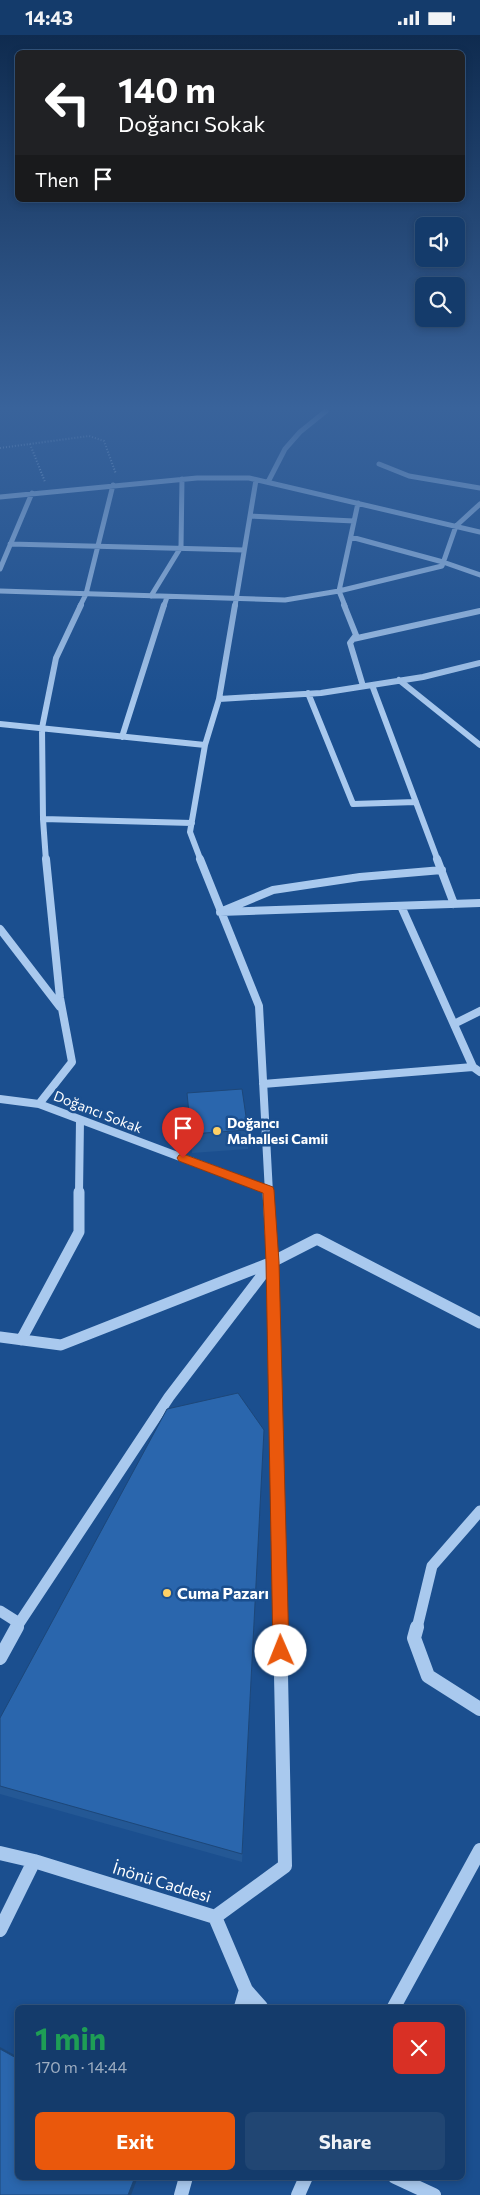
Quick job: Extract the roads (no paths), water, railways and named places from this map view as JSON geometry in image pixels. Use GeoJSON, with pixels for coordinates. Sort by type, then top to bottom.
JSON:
{"type":"FeatureCollection","features":[{"type":"Feature","properties":{"kind":"street"},"geometry":{"type":"LineString","coordinates":[[0,569],[24,512]]}},
{"type":"Feature","properties":{"kind":"street"},"geometry":{"type":"LineString","coordinates":[[39,1104],[72,1062],[62,1009],[43,819],[42,728],[56,658],[86,594],[109,512]]}},
{"type":"Feature","properties":{"kind":"street"},"geometry":{"type":"LineString","coordinates":[[150,597],[181,547],[182,512]]}},
{"type":"Feature","properties":{"kind":"street"},"geometry":{"type":"LineString","coordinates":[[215,1917],[285,1866],[272,1262],[259,1006],[220,912],[190,832],[205,745],[219,699],[251,512]]}},
{"type":"Feature","properties":{"kind":"street"},"geometry":{"type":"LineString","coordinates":[[356,512],[339,591],[356,635],[350,643],[363,686]]}},
{"type":"Feature","properties":{"kind":"street"},"geometry":{"type":"LineString","coordinates":[[395,512],[480,532]]}},
{"type":"Feature","properties":{"kind":"street"},"geometry":{"type":"LineString","coordinates":[[0,591],[285,600],[339,591],[442,566],[456,526],[471,512]]}},
{"type":"Feature","properties":{"kind":"street"},"geometry":{"type":"LineString","coordinates":[[250,516],[354,521]]}},
{"type":"Feature","properties":{"kind":"street"},"geometry":{"type":"LineString","coordinates":[[351,537],[443,562],[480,575]]}},
{"type":"Feature","properties":{"kind":"street"},"geometry":{"type":"LineString","coordinates":[[10,544],[244,550]]}},
{"type":"Feature","properties":{"kind":"street"},"geometry":{"type":"LineString","coordinates":[[122,737],[167,597]]}},
{"type":"Feature","properties":{"kind":"street"},"geometry":{"type":"LineString","coordinates":[[353,639],[480,611]]}},
{"type":"Feature","properties":{"kind":"street"},"geometry":{"type":"LineString","coordinates":[[219,699],[308,693],[372,685],[480,663]]}},
{"type":"Feature","properties":{"kind":"street"},"geometry":{"type":"LineString","coordinates":[[399,680],[480,745]]}},
{"type":"Feature","properties":{"kind":"street"},"geometry":{"type":"LineString","coordinates":[[372,685],[454,904]]}},
{"type":"Feature","properties":{"kind":"street"},"geometry":{"type":"LineString","coordinates":[[308,693],[353,804],[416,801]]}},
{"type":"Feature","properties":{"kind":"street"},"geometry":{"type":"LineString","coordinates":[[0,724],[205,745]]}},
{"type":"Feature","properties":{"kind":"street"},"geometry":{"type":"LineString","coordinates":[[471,738],[480,735]]}},
{"type":"Feature","properties":{"kind":"street"},"geometry":{"type":"LineString","coordinates":[[43,819],[192,823]]}},
{"type":"Feature","properties":{"kind":"street"},"geometry":{"type":"LineString","coordinates":[[220,912],[273,890],[360,877],[442,871]]}},
{"type":"Feature","properties":{"kind":"street"},"geometry":{"type":"LineString","coordinates":[[220,912],[480,903]]}},
{"type":"Feature","properties":{"kind":"street"},"geometry":{"type":"LineString","coordinates":[[263,1084],[477,1069],[454,1024],[401,906]]}},
{"type":"Feature","properties":{"kind":"street"},"geometry":{"type":"LineString","coordinates":[[0,929],[62,1009]]}},
{"type":"Feature","properties":{"kind":"street"},"geometry":{"type":"LineString","coordinates":[[454,1024],[480,1011]]}},
{"type":"Feature","properties":{"kind":"street","name":"Doğancı Sokak"},"geometry":{"type":"LineString","coordinates":[[0,1099],[39,1104],[268,1190]]}},
{"type":"Feature","properties":{"kind":"street"},"geometry":{"type":"LineString","coordinates":[[21,1340],[79,1232],[80,1120]]}},
{"type":"Feature","properties":{"kind":"street"},"geometry":{"type":"LineString","coordinates":[[0,1337],[61,1345],[272,1262],[317,1239],[480,1323]]}},
{"type":"Feature","properties":{"kind":"street"},"geometry":{"type":"LineString","coordinates":[[0,1658],[19,1623],[170,1397],[272,1262]]}},
{"type":"Feature","properties":{"kind":"street"},"geometry":{"type":"LineString","coordinates":[[480,1511],[432,1566],[414,1638],[428,1676],[480,1709]]}},
{"type":"Feature","properties":{"kind":"street"},"geometry":{"type":"LineString","coordinates":[[0,1611],[19,1623]]}},
{"type":"Feature","properties":{"kind":"street"},"geometry":{"type":"LineString","coordinates":[[395,2005],[480,1850]]}},
{"type":"Feature","properties":{"kind":"street","name":"İnönü Caddesi"},"geometry":{"type":"LineString","coordinates":[[0,1853],[34,1861],[215,1917],[246,1990],[259,2005]]}},
{"type":"Feature","properties":{"kind":"street"},"geometry":{"type":"LineString","coordinates":[[0,1929],[34,1861]]}},
{"type":"Feature","properties":{"kind":"street"},"geometry":{"type":"LineString","coordinates":[[242,2005],[246,1990]]}},
{"type":"Feature","properties":{"kind":"street"},"geometry":{"type":"LineString","coordinates":[[181,2195],[185,2180]]}},
{"type":"Feature","properties":{"kind":"street"},"geometry":{"type":"LineString","coordinates":[[298,2195],[305,2180]]}},
{"type":"Feature","properties":{"kind":"street"},"geometry":{"type":"LineString","coordinates":[[402,2180],[434,2195]]}},
{"type":"Feature","properties":{"kind":"place","name":"Doğancı Mahallesi Camii"},"geometry":{"type":"Point","coordinates":[217,1131]}},
{"type":"Feature","properties":{"kind":"place","name":"Cuma Pazarı"},"geometry":{"type":"Point","coordinates":[167,1593]}}]}
